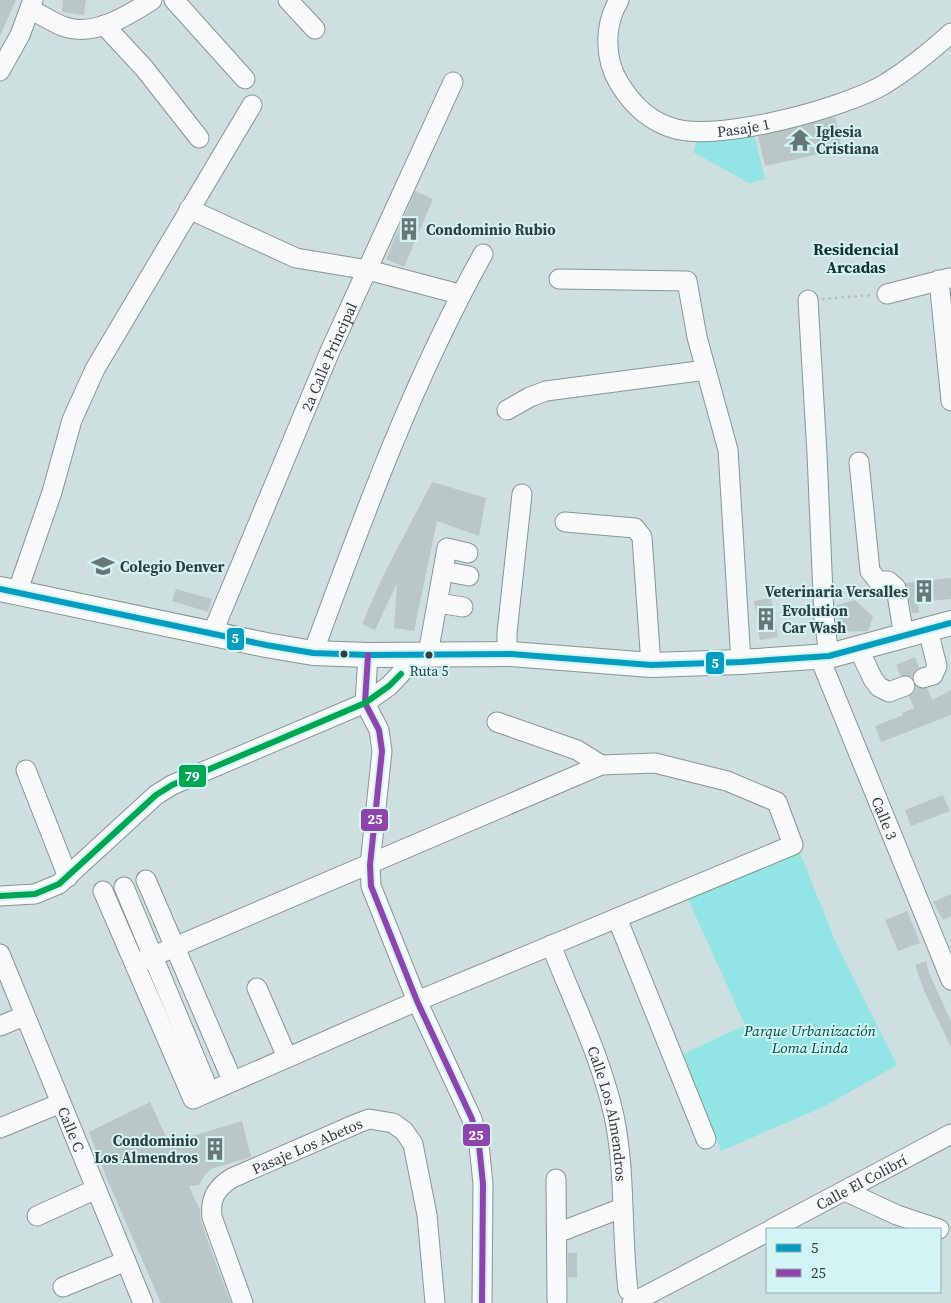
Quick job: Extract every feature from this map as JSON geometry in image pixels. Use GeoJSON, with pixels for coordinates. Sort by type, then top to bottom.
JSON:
{"type":"FeatureCollection","features":[{"type":"Feature","properties":{"kind":"main road"},"geometry":{"type":"LineString","coordinates":[[8,591],[212,634],[313,652],[368,655],[507,654],[651,665],[741,662],[824,656],[904,637],[951,623]]}},
{"type":"Feature","properties":{"kind":"street"},"geometry":{"type":"LineString","coordinates":[[0,71],[12,53],[32,5],[74,29],[104,25],[117,20],[152,0]]}},
{"type":"Feature","properties":{"kind":"street"},"geometry":{"type":"LineString","coordinates":[[174,0],[245,80]]}},
{"type":"Feature","properties":{"kind":"street"},"geometry":{"type":"LineString","coordinates":[[288,0],[315,29]]}},
{"type":"Feature","properties":{"kind":"street","name":"Pasaje 1"},"geometry":{"type":"LineString","coordinates":[[619,0],[610,21],[607,36],[609,55],[617,81],[636,108],[644,114],[667,126],[687,131],[725,130],[826,108],[883,85],[905,71],[951,33]]}},
{"type":"Feature","properties":{"kind":"street"},"geometry":{"type":"LineString","coordinates":[[104,25],[144,68],[199,138]]}},
{"type":"Feature","properties":{"kind":"street","name":"2a Calle Principal"},"geometry":{"type":"LineString","coordinates":[[212,634],[296,429],[391,215],[453,82]]}},
{"type":"Feature","properties":{"kind":"street"},"geometry":{"type":"LineString","coordinates":[[8,591],[52,492],[72,420],[95,368],[252,105]]}},
{"type":"Feature","properties":{"kind":"street"},"geometry":{"type":"LineString","coordinates":[[189,209],[296,258],[368,270],[460,294]]}},
{"type":"Feature","properties":{"kind":"street"},"geometry":{"type":"LineString","coordinates":[[313,652],[375,485],[460,294],[483,254]]}},
{"type":"Feature","properties":{"kind":"street"},"geometry":{"type":"LineString","coordinates":[[559,279],[687,280],[706,370],[728,450],[741,662]]}},
{"type":"Feature","properties":{"kind":"street"},"geometry":{"type":"LineString","coordinates":[[887,294],[945,279],[951,401]]}},
{"type":"Feature","properties":{"kind":"street","name":"Calle 3"},"geometry":{"type":"LineString","coordinates":[[808,300],[818,454],[824,656],[951,980]]}},
{"type":"Feature","properties":{"kind":"street"},"geometry":{"type":"LineString","coordinates":[[507,410],[530,397],[546,391],[706,370]]}},
{"type":"Feature","properties":{"kind":"street"},"geometry":{"type":"LineString","coordinates":[[859,462],[870,571],[878,581],[888,581],[896,588],[904,637]]}},
{"type":"Feature","properties":{"kind":"street"},"geometry":{"type":"LineString","coordinates":[[507,654],[507,633],[522,494]]}},
{"type":"Feature","properties":{"kind":"street"},"geometry":{"type":"LineString","coordinates":[[565,522],[636,528],[642,537],[651,665]]}},
{"type":"Feature","properties":{"kind":"street"},"geometry":{"type":"LineString","coordinates":[[0,896],[23,896],[42,892],[68,877],[156,795],[172,785],[365,703],[389,686],[424,654],[438,603],[447,548],[468,553]]}},
{"type":"Feature","properties":{"kind":"street"},"geometry":{"type":"LineString","coordinates":[[443,571],[469,576]]}},
{"type":"Feature","properties":{"kind":"street"},"geometry":{"type":"LineString","coordinates":[[438,603],[463,607]]}},
{"type":"Feature","properties":{"kind":"street"},"geometry":{"type":"LineString","coordinates":[[923,678],[933,675],[937,666],[928,630]]}},
{"type":"Feature","properties":{"kind":"street"},"geometry":{"type":"LineString","coordinates":[[858,648],[879,687],[889,692],[905,686]]}},
{"type":"Feature","properties":{"kind":"street"},"geometry":{"type":"LineString","coordinates":[[368,655],[365,703],[380,730],[382,751],[370,865],[371,886],[417,1001],[472,1119],[479,1145],[483,1184],[482,1303]]}},
{"type":"Feature","properties":{"kind":"street"},"geometry":{"type":"LineString","coordinates":[[497,722],[577,750],[601,765]]}},
{"type":"Feature","properties":{"kind":"street"},"geometry":{"type":"LineString","coordinates":[[135,964],[601,765],[655,763],[727,781],[778,802],[793,845],[417,1001],[376,1021],[232,1080],[201,1095]]}},
{"type":"Feature","properties":{"kind":"street"},"geometry":{"type":"LineString","coordinates":[[26,770],[68,877]]}},
{"type":"Feature","properties":{"kind":"street"},"geometry":{"type":"LineString","coordinates":[[146,880],[232,1080]]}},
{"type":"Feature","properties":{"kind":"street"},"geometry":{"type":"LineString","coordinates":[[124,887],[154,957],[201,1095]]}},
{"type":"Feature","properties":{"kind":"street"},"geometry":{"type":"LineString","coordinates":[[103,891],[135,964],[201,1095]]}},
{"type":"Feature","properties":{"kind":"street"},"geometry":{"type":"LineString","coordinates":[[617,918],[706,1139]]}},
{"type":"Feature","properties":{"kind":"street","name":"Calle Los Almendros"},"geometry":{"type":"LineString","coordinates":[[551,945],[606,1087],[618,1142],[630,1297]]}},
{"type":"Feature","properties":{"kind":"street","name":"Calle C"},"geometry":{"type":"LineString","coordinates":[[0,954],[143,1303]]}},
{"type":"Feature","properties":{"kind":"street"},"geometry":{"type":"LineString","coordinates":[[257,988],[287,1057]]}},
{"type":"Feature","properties":{"kind":"street"},"geometry":{"type":"LineString","coordinates":[[0,1026],[24,1016]]}},
{"type":"Feature","properties":{"kind":"street"},"geometry":{"type":"LineString","coordinates":[[0,1128],[61,1103]]}},
{"type":"Feature","properties":{"kind":"street","name":"Pasaje Los Abetos"},"geometry":{"type":"LineString","coordinates":[[243,1303],[212,1217],[211,1204],[214,1194],[222,1184],[232,1178],[338,1130],[369,1119],[393,1123],[404,1131],[413,1144],[427,1215],[435,1303]]}},
{"type":"Feature","properties":{"kind":"street","name":"Calle El Colibrí"},"geometry":{"type":"LineString","coordinates":[[774,1228],[951,1134]]}},
{"type":"Feature","properties":{"kind":"street"},"geometry":{"type":"LineString","coordinates":[[556,1179],[558,1300]]}},
{"type":"Feature","properties":{"kind":"street"},"geometry":{"type":"LineString","coordinates":[[36,1216],[96,1189]]}},
{"type":"Feature","properties":{"kind":"street"},"geometry":{"type":"LineString","coordinates":[[845,1191],[897,1215],[936,1228]]}},
{"type":"Feature","properties":{"kind":"street"},"geometry":{"type":"LineString","coordinates":[[557,1233],[622,1208]]}},
{"type":"Feature","properties":{"kind":"street"},"geometry":{"type":"LineString","coordinates":[[630,1297],[766,1232]]}},
{"type":"Feature","properties":{"kind":"street"},"geometry":{"type":"LineString","coordinates":[[63,1287],[126,1260]]}},
{"type":"Feature","properties":{"kind":"path"},"geometry":{"type":"LineString","coordinates":[[808,300],[887,294]]}},
{"type":"Feature","properties":{"kind":"green space"},"geometry":{"type":"Polygon","coordinates":[[[754,133],[765,179],[749,183],[693,152],[699,134],[754,133]]]}},
{"type":"Feature","properties":{"kind":"green space","name":"Parque Urbanización Loma Linda"},"geometry":{"type":"Polygon","coordinates":[[[798,848],[836,943],[897,1065],[823,1107],[721,1151],[683,1054],[745,1025],[687,897],[798,848]]]}},
{"type":"Feature","properties":{"kind":"building"},"geometry":{"type":"Polygon","coordinates":[[[0,0],[16,0],[0,36],[0,0]]]}},
{"type":"Feature","properties":{"kind":"building"},"geometry":{"type":"Polygon","coordinates":[[[63,0],[86,0],[84,15],[62,12],[63,0]]]}},
{"type":"Feature","properties":{"kind":"building","name":"Iglesia Cristiana"},"geometry":{"type":"Polygon","coordinates":[[[835,117],[842,149],[765,166],[758,136],[835,117]]]}},
{"type":"Feature","properties":{"kind":"building","name":"Condominio Rubio"},"geometry":{"type":"Polygon","coordinates":[[[415,191],[433,199],[404,267],[386,259],[415,191]]]}},
{"type":"Feature","properties":{"kind":"building"},"geometry":{"type":"Polygon","coordinates":[[[432,482],[486,498],[479,536],[437,521],[414,631],[394,628],[397,583],[375,630],[362,624],[382,578],[432,482]]]}},
{"type":"Feature","properties":{"kind":"building"},"geometry":{"type":"Polygon","coordinates":[[[951,578],[951,599],[918,602],[919,613],[912,613],[905,583],[951,578]]]}},
{"type":"Feature","properties":{"kind":"building"},"geometry":{"type":"Polygon","coordinates":[[[176,589],[212,599],[208,612],[172,601],[176,589]]]}},
{"type":"Feature","properties":{"kind":"building","name":"Evolution Car Wash"},"geometry":{"type":"Polygon","coordinates":[[[771,598],[778,637],[760,640],[754,601],[771,598]]]}},
{"type":"Feature","properties":{"kind":"building"},"geometry":{"type":"Polygon","coordinates":[[[855,600],[873,617],[868,631],[840,632],[837,605],[855,600]]]}},
{"type":"Feature","properties":{"kind":"building"},"geometry":{"type":"Polygon","coordinates":[[[915,657],[919,668],[912,677],[901,676],[896,665],[915,657]]]}},
{"type":"Feature","properties":{"kind":"building"},"geometry":{"type":"Polygon","coordinates":[[[916,687],[927,688],[932,700],[951,690],[951,715],[881,742],[875,726],[903,715],[902,713],[914,708],[909,696],[914,693],[916,687]]]}},
{"type":"Feature","properties":{"kind":"building"},"geometry":{"type":"Polygon","coordinates":[[[943,795],[950,811],[911,826],[905,810],[943,795]]]}},
{"type":"Feature","properties":{"kind":"building"},"geometry":{"type":"Polygon","coordinates":[[[951,894],[951,916],[943,920],[933,902],[951,894]]]}},
{"type":"Feature","properties":{"kind":"building"},"geometry":{"type":"Polygon","coordinates":[[[907,911],[920,943],[898,951],[885,920],[907,911]]]}},
{"type":"Feature","properties":{"kind":"building"},"geometry":{"type":"Polygon","coordinates":[[[926,961],[929,973],[951,1021],[951,1047],[925,993],[915,965],[926,961]]]}},
{"type":"Feature","properties":{"kind":"building"},"geometry":{"type":"Polygon","coordinates":[[[150,1102],[169,1143],[242,1121],[251,1157],[211,1169],[199,1185],[189,1186],[200,1210],[201,1221],[231,1303],[161,1303],[107,1179],[89,1132],[150,1102]]]}},
{"type":"Feature","properties":{"kind":"building"},"geometry":{"type":"Polygon","coordinates":[[[568,1253],[577,1253],[577,1278],[568,1277],[568,1253]]]}},
{"type":"Feature","properties":{"kind":"transit line","name":"5"},"geometry":{"type":"LineString","coordinates":[[0,589],[266,645],[313,653],[368,655],[511,654],[651,665],[741,662],[829,656],[951,623]]}},
{"type":"Feature","properties":{"kind":"transit line","name":"25"},"geometry":{"type":"LineString","coordinates":[[368,655],[365,703],[379,730],[382,751],[370,865],[371,886],[417,1001],[472,1119],[479,1145],[483,1184],[482,1303]]}},
{"type":"Feature","properties":{"kind":"transit line","name":"79"},"geometry":{"type":"LineString","coordinates":[[0,896],[35,894],[59,884],[156,795],[172,785],[365,703],[389,686],[401,674]]}},
{"type":"Feature","properties":{"kind":"place","name":"Iglesia Cristiana"},"geometry":{"type":"Point","coordinates":[800,140]}},
{"type":"Feature","properties":{"kind":"place","name":"Condominio Rubio"},"geometry":{"type":"Point","coordinates":[409,229]}},
{"type":"Feature","properties":{"kind":"place","name":"Colegio Denver"},"geometry":{"type":"Point","coordinates":[103,566]}},
{"type":"Feature","properties":{"kind":"place","name":"Veterinaria Versalles"},"geometry":{"type":"Point","coordinates":[924,591]}},
{"type":"Feature","properties":{"kind":"place","name":"Evolution Car Wash"},"geometry":{"type":"Point","coordinates":[766,619]}},
{"type":"Feature","properties":{"kind":"place","name":"Ruta 5"},"geometry":{"type":"Point","coordinates":[429,655]}},
{"type":"Feature","properties":{"kind":"place","name":"Condominio Los Almendros"},"geometry":{"type":"Point","coordinates":[215,1149]}},
{"type":"Feature","properties":{"kind":"district","name":"Residencial Arcadas"},"geometry":{"type":"Point","coordinates":[856,258]}}]}
